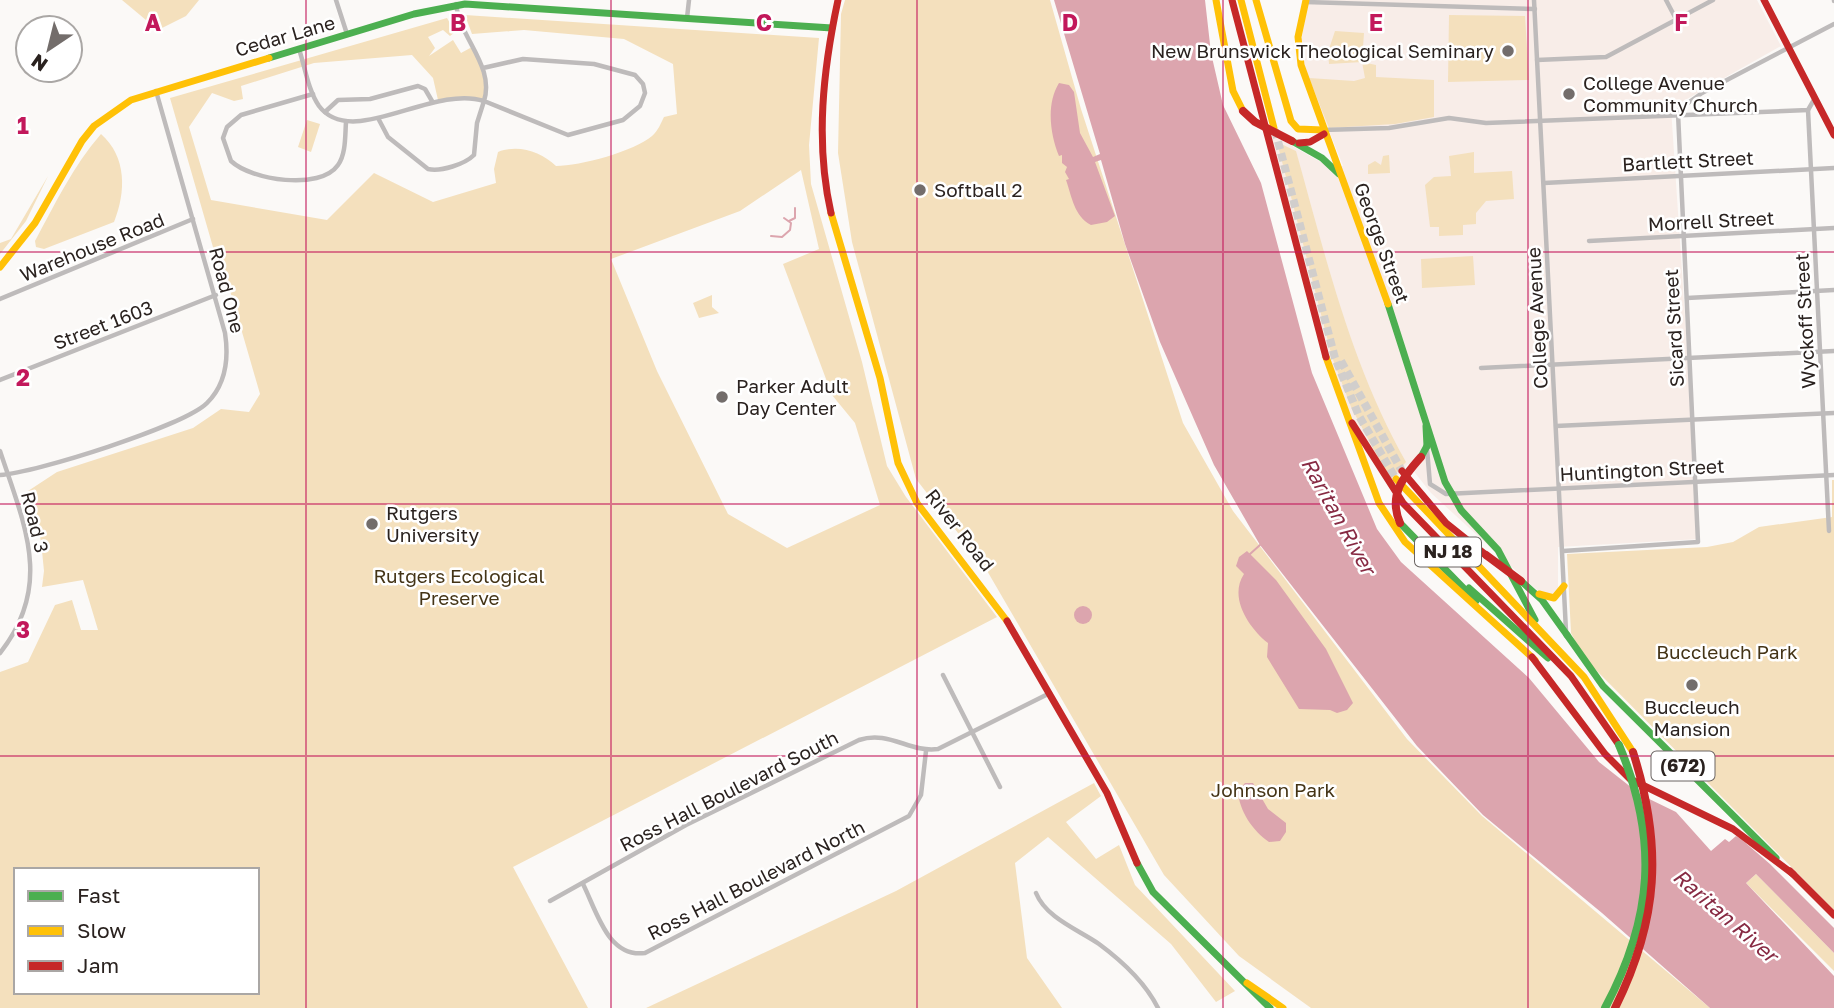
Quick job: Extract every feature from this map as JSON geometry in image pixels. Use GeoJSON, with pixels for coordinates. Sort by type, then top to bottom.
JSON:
{"type":"FeatureCollection","features":[{"type":"Feature","properties":{"kind":"main road","name":"River Road"},"geometry":{"type":"LineString","coordinates":[[838,0],[822,108],[822,174],[839,246],[880,378],[898,463],[917,503],[990,594],[1050,693],[1107,793],[1142,876],[1153,892],[1270,1008]]}},
{"type":"Feature","properties":{"kind":"main road"},"geometry":{"type":"LineString","coordinates":[[1216,0],[1233,90],[1243,111],[1255,122],[1307,146],[1339,174]]}},
{"type":"Feature","properties":{"kind":"main road","name":"NJ 18"},"geometry":{"type":"LineString","coordinates":[[1232,0],[1333,383],[1370,455],[1403,503],[1549,651],[1591,701],[1629,765],[1642,811],[1647,879],[1632,954],[1605,1008]]}},
{"type":"Feature","properties":{"kind":"main road"},"geometry":{"type":"LineString","coordinates":[[1241,0],[1274,128]]}},
{"type":"Feature","properties":{"kind":"main road"},"geometry":{"type":"LineString","coordinates":[[1256,0],[1291,121],[1298,129],[1324,132]]}},
{"type":"Feature","properties":{"kind":"main road"},"geometry":{"type":"LineString","coordinates":[[1764,0],[1834,135]]}},
{"type":"Feature","properties":{"kind":"main road","name":"George Street"},"geometry":{"type":"LineString","coordinates":[[1306,1],[1298,53],[1339,174],[1408,360],[1445,482],[1461,510],[1498,550],[1530,612],[1549,640]]}},
{"type":"Feature","properties":{"kind":"main road","name":"Cedar Lane"},"geometry":{"type":"LineString","coordinates":[[0,267],[28,233],[69,159],[94,127],[131,100],[347,34],[456,4],[832,28]]}},
{"type":"Feature","properties":{"kind":"main road"},"geometry":{"type":"LineString","coordinates":[[1307,146],[1324,132]]}},
{"type":"Feature","properties":{"kind":"main road"},"geometry":{"type":"LineString","coordinates":[[1333,383],[1379,503],[1396,532],[1414,552],[1535,660]]}},
{"type":"Feature","properties":{"kind":"main road"},"geometry":{"type":"LineString","coordinates":[[1424,414],[1427,446],[1402,478],[1395,492],[1394,508],[1399,523],[1535,660],[1605,754],[1625,775],[1649,791],[1733,829],[1793,874]]}},
{"type":"Feature","properties":{"kind":"main road"},"geometry":{"type":"LineString","coordinates":[[1402,471],[1446,523],[1534,591],[1567,635]]}},
{"type":"Feature","properties":{"kind":"main road","name":"NJ 18"},"geometry":{"type":"LineString","coordinates":[[1396,479],[1431,520],[1549,640],[1604,701],[1633,752],[1653,820],[1656,870],[1646,939],[1632,976],[1615,1008]]}},
{"type":"Feature","properties":{"kind":"main road"},"geometry":{"type":"LineString","coordinates":[[1430,554],[1518,631],[1591,701]]}},
{"type":"Feature","properties":{"kind":"main road"},"geometry":{"type":"LineString","coordinates":[[1534,591],[1554,598],[1564,586]]}},
{"type":"Feature","properties":{"kind":"main road","name":"(672)"},"geometry":{"type":"LineString","coordinates":[[1567,635],[1577,654],[1604,686],[1834,915]]}},
{"type":"Feature","properties":{"kind":"main road","name":"River Road"},"geometry":{"type":"LineString","coordinates":[[1234,974],[1283,1008]]}},
{"type":"Feature","properties":{"kind":"street"},"geometry":{"type":"LineString","coordinates":[[336,0],[347,34]]}},
{"type":"Feature","properties":{"kind":"street"},"geometry":{"type":"LineString","coordinates":[[687,19],[689,0]]}},
{"type":"Feature","properties":{"kind":"street","name":"College Avenue"},"geometry":{"type":"LineString","coordinates":[[1534,0],[1567,635]]}},
{"type":"Feature","properties":{"kind":"street"},"geometry":{"type":"LineString","coordinates":[[1666,0],[1676,19]]}},
{"type":"Feature","properties":{"kind":"street"},"geometry":{"type":"LineString","coordinates":[[1537,60],[1606,57],[1713,0]]}},
{"type":"Feature","properties":{"kind":"street"},"geometry":{"type":"LineString","coordinates":[[1306,1],[1535,9]]}},
{"type":"Feature","properties":{"kind":"street"},"geometry":{"type":"LineString","coordinates":[[377,118],[388,137],[428,169],[435,170],[467,161],[474,155],[477,123],[487,83],[483,68],[460,26],[456,4]]}},
{"type":"Feature","properties":{"kind":"street"},"geometry":{"type":"LineString","coordinates":[[1676,113],[1702,93],[1834,24]]}},
{"type":"Feature","properties":{"kind":"street"},"geometry":{"type":"LineString","coordinates":[[299,48],[313,94],[325,111],[346,122],[377,118],[432,101],[460,97],[484,102],[568,135],[622,120],[640,106],[645,93],[643,84],[636,76],[594,64],[525,59],[483,68]]}},
{"type":"Feature","properties":{"kind":"street"},"geometry":{"type":"LineString","coordinates":[[325,111],[338,100],[370,99],[418,86],[425,89],[432,101]]}},
{"type":"Feature","properties":{"kind":"street","name":"Road One"},"geometry":{"type":"LineString","coordinates":[[0,475],[181,421],[208,402],[220,383],[227,362],[225,333],[156,91]]}},
{"type":"Feature","properties":{"kind":"street"},"geometry":{"type":"LineString","coordinates":[[313,94],[241,116],[231,123],[223,138],[231,161],[255,175],[316,180],[334,170],[342,159],[346,122]]}},
{"type":"Feature","properties":{"kind":"street"},"geometry":{"type":"LineString","coordinates":[[1324,132],[1389,128],[1449,118],[1486,123],[1676,113],[1808,110],[1815,99]]}},
{"type":"Feature","properties":{"kind":"street","name":"Wyckoff Street"},"geometry":{"type":"LineString","coordinates":[[1808,110],[1829,531]]}},
{"type":"Feature","properties":{"kind":"street","name":"Sicard Street"},"geometry":{"type":"LineString","coordinates":[[1563,551],[1698,542],[1676,113]]}},
{"type":"Feature","properties":{"kind":"street","name":"Bartlett Street"},"geometry":{"type":"LineString","coordinates":[[1544,183],[1834,168]]}},
{"type":"Feature","properties":{"kind":"street","name":"Warehouse Road"},"geometry":{"type":"LineString","coordinates":[[0,299],[193,219]]}},
{"type":"Feature","properties":{"kind":"street","name":"Morrell Street"},"geometry":{"type":"LineString","coordinates":[[1589,241],[1834,228]]}},
{"type":"Feature","properties":{"kind":"street"},"geometry":{"type":"LineString","coordinates":[[1687,298],[1834,290]]}},
{"type":"Feature","properties":{"kind":"street","name":"Street 1603"},"geometry":{"type":"LineString","coordinates":[[0,380],[215,295]]}},
{"type":"Feature","properties":{"kind":"street"},"geometry":{"type":"LineString","coordinates":[[1480,368],[1834,351]]}},
{"type":"Feature","properties":{"kind":"street"},"geometry":{"type":"LineString","coordinates":[[1556,426],[1834,413]]}},
{"type":"Feature","properties":{"kind":"street"},"geometry":{"type":"LineString","coordinates":[[1427,446],[1430,485],[1442,494],[1452,494]]}},
{"type":"Feature","properties":{"kind":"street","name":"Road 3"},"geometry":{"type":"LineString","coordinates":[[0,451],[29,545],[31,582],[21,621],[0,653]]}},
{"type":"Feature","properties":{"kind":"street","name":"Huntington Street"},"geometry":{"type":"LineString","coordinates":[[1452,494],[1834,475]]}},
{"type":"Feature","properties":{"kind":"street"},"geometry":{"type":"LineString","coordinates":[[943,675],[1000,788]]}},
{"type":"Feature","properties":{"kind":"street"},"geometry":{"type":"LineString","coordinates":[[926,751],[952,744],[1050,693]]}},
{"type":"Feature","properties":{"kind":"street","name":"Ross Hall Boulevard South"},"geometry":{"type":"LineString","coordinates":[[550,901],[686,825],[859,740],[885,737],[926,751]]}},
{"type":"Feature","properties":{"kind":"street","name":"Ross Hall Boulevard North"},"geometry":{"type":"LineString","coordinates":[[583,884],[612,942],[628,954],[645,953],[909,816],[921,795],[926,751]]}},
{"type":"Feature","properties":{"kind":"street"},"geometry":{"type":"LineString","coordinates":[[1036,893],[1058,917],[1098,944],[1135,976],[1158,1008]]}},
{"type":"Feature","properties":{"kind":"shaded area"},"geometry":{"type":"Polygon","coordinates":[[[1308,0],[1757,0],[1781,46],[1671,108],[1700,539],[1558,547],[1558,593],[1552,596],[1537,590],[1431,493],[1408,464],[1390,485],[1350,419],[1328,362],[1267,132],[1328,166],[1343,166],[1305,70],[1301,43],[1308,0]]]}},
{"type":"Feature","properties":{"kind":"green space"},"geometry":{"type":"Polygon","coordinates":[[[122,0],[199,0],[186,16],[158,30],[122,0]]]}},
{"type":"Feature","properties":{"kind":"green space","name":"Johnson Park"},"geometry":{"type":"Polygon","coordinates":[[[845,0],[1050,0],[1081,109],[1183,423],[1233,511],[1407,739],[1482,816],[1710,1008],[1311,1008],[1239,956],[1164,875],[986,569],[916,479],[852,242],[838,153],[841,14],[845,0]]]}},
{"type":"Feature","properties":{"kind":"green space","name":"Rutgers Ecological Preserve"},"geometry":{"type":"Polygon","coordinates":[[[465,15],[819,38],[809,145],[811,184],[862,362],[887,466],[906,497],[997,617],[513,867],[588,1008],[0,1008],[0,672],[28,662],[55,605],[72,600],[81,630],[98,630],[83,580],[42,587],[44,571],[41,541],[28,491],[57,472],[193,428],[221,409],[249,412],[260,394],[222,263],[217,261],[170,98],[447,18],[455,32],[450,36],[443,30],[428,37],[435,48],[429,56],[453,40],[461,53],[472,47],[486,76],[484,101],[438,100],[433,78],[412,55],[314,63],[241,86],[243,99],[234,101],[212,93],[189,127],[211,200],[327,220],[374,173],[433,202],[496,183],[494,169],[498,152],[522,149],[537,153],[556,166],[579,163],[607,157],[644,142],[654,134],[664,117],[677,114],[673,64],[624,39],[524,30],[472,34],[465,15]],[[801,170],[740,211],[611,259],[657,371],[728,514],[787,548],[880,505],[855,423],[832,395],[783,264],[819,249],[801,170]]]}},
{"type":"Feature","properties":{"kind":"green space"},"geometry":{"type":"Polygon","coordinates":[[[1449,15],[1525,16],[1529,80],[1448,82],[1449,15]]]}},
{"type":"Feature","properties":{"kind":"green space"},"geometry":{"type":"Polygon","coordinates":[[[1335,31],[1364,33],[1362,62],[1329,64],[1328,52],[1335,31]]]}},
{"type":"Feature","properties":{"kind":"green space"},"geometry":{"type":"Polygon","coordinates":[[[1362,62],[1376,65],[1376,77],[1434,80],[1434,117],[1395,124],[1329,128],[1309,78],[1354,81],[1365,78],[1362,62]]]}},
{"type":"Feature","properties":{"kind":"green space"},"geometry":{"type":"Polygon","coordinates":[[[307,120],[320,124],[311,152],[298,147],[307,120]]]}},
{"type":"Feature","properties":{"kind":"green space"},"geometry":{"type":"Polygon","coordinates":[[[101,134],[116,153],[122,175],[121,199],[114,222],[44,249],[36,247],[35,241],[65,186],[101,134]]]}},
{"type":"Feature","properties":{"kind":"green space"},"geometry":{"type":"Polygon","coordinates":[[[1277,142],[1296,151],[1329,271],[1355,349],[1370,388],[1406,462],[1390,480],[1351,407],[1332,357],[1277,142]]]}},
{"type":"Feature","properties":{"kind":"green space"},"geometry":{"type":"Polygon","coordinates":[[[1474,152],[1474,173],[1512,171],[1514,199],[1486,201],[1476,213],[1476,224],[1463,225],[1463,235],[1439,236],[1439,227],[1430,227],[1425,185],[1434,177],[1451,176],[1449,156],[1474,152]]]}},
{"type":"Feature","properties":{"kind":"green space"},"geometry":{"type":"Polygon","coordinates":[[[1389,155],[1390,173],[1368,174],[1368,165],[1375,161],[1381,165],[1383,156],[1389,155]]]}},
{"type":"Feature","properties":{"kind":"green space"},"geometry":{"type":"Polygon","coordinates":[[[48,176],[26,221],[0,254],[0,243],[11,239],[48,176]]]}},
{"type":"Feature","properties":{"kind":"green space"},"geometry":{"type":"Polygon","coordinates":[[[1473,256],[1475,285],[1422,288],[1421,259],[1473,256]]]}},
{"type":"Feature","properties":{"kind":"green space"},"geometry":{"type":"Polygon","coordinates":[[[712,295],[712,307],[719,313],[699,318],[693,303],[712,295]]]}},
{"type":"Feature","properties":{"kind":"green space","name":"Buccleuch Park"},"geometry":{"type":"Polygon","coordinates":[[[1832,480],[1834,910],[1585,659],[1571,633],[1567,554],[1707,547],[1733,542],[1759,527],[1832,517],[1832,480]]]}},
{"type":"Feature","properties":{"kind":"green space"},"geometry":{"type":"Polygon","coordinates":[[[1094,783],[1101,796],[1066,822],[1096,859],[1119,845],[1135,885],[1235,991],[1216,1002],[1171,944],[1048,837],[1015,863],[1027,958],[1062,1008],[646,1008],[896,891],[1094,783]]]}},
{"type":"Feature","properties":{"kind":"green space"},"geometry":{"type":"Polygon","coordinates":[[[1756,874],[1834,953],[1834,971],[1746,883],[1756,874]]]}},
{"type":"Feature","properties":{"kind":"water","name":"Raritan River"},"geometry":{"type":"Polygon","coordinates":[[[1054,0],[1205,0],[1211,53],[1223,105],[1261,183],[1312,373],[1377,529],[1401,562],[1529,678],[1599,762],[1641,795],[1676,812],[1711,851],[1725,839],[1729,842],[1736,836],[1741,839],[1834,928],[1834,953],[1756,874],[1746,883],[1834,976],[1834,1008],[1710,1008],[1602,913],[1483,815],[1417,746],[1260,545],[1214,465],[1160,342],[1125,244],[1101,160],[1095,162],[1115,216],[1107,222],[1091,225],[1081,217],[1074,206],[1066,180],[1069,179],[1065,172],[1067,167],[1062,163],[1062,155],[1059,156],[1053,138],[1052,100],[1059,83],[1069,85],[1074,92],[1080,133],[1093,157],[1100,154],[1054,0]]]}},
{"type":"Feature","properties":{"kind":"water"},"geometry":{"type":"Polygon","coordinates":[[[1247,551],[1276,580],[1326,649],[1353,703],[1347,710],[1337,713],[1330,710],[1299,709],[1267,657],[1268,643],[1254,630],[1240,603],[1238,593],[1244,574],[1236,566],[1239,557],[1247,551]]]}},
{"type":"Feature","properties":{"kind":"water"},"geometry":{"type":"Polygon","coordinates":[[[1079,606],[1087,606],[1092,615],[1090,622],[1079,624],[1074,619],[1074,611],[1079,606]]]}},
{"type":"Feature","properties":{"kind":"water"},"geometry":{"type":"Polygon","coordinates":[[[1245,783],[1253,783],[1268,809],[1286,823],[1286,832],[1280,841],[1269,842],[1248,820],[1238,791],[1245,783]]]}},
{"type":"Feature","properties":{"kind":"waterway"},"geometry":{"type":"LineString","coordinates":[[789,221],[795,218],[795,208]]}},
{"type":"Feature","properties":{"kind":"waterway"},"geometry":{"type":"LineString","coordinates":[[771,236],[782,237],[790,230],[791,223],[784,218]]}},
{"type":"Feature","properties":{"kind":"waterway"},"geometry":{"type":"LineString","coordinates":[[1250,554],[1260,545]]}},
{"type":"Feature","properties":{"kind":"tunnel"},"geometry":{"type":"LineString","coordinates":[[1275,130],[1335,358],[1359,416],[1396,479]]}},
{"type":"Feature","properties":{"kind":"tunnel"},"geometry":{"type":"LineString","coordinates":[[1341,361],[1402,471]]}},
{"type":"Feature","properties":{"kind":"traffic: fast"},"geometry":{"type":"LineString","coordinates":[[269,58],[414,14],[465,4],[832,28]]}},
{"type":"Feature","properties":{"kind":"traffic: fast"},"geometry":{"type":"LineString","coordinates":[[1292,141],[1322,158],[1339,174]]}},
{"type":"Feature","properties":{"kind":"traffic: fast"},"geometry":{"type":"LineString","coordinates":[[1388,304],[1445,482],[1452,494]]}},
{"type":"Feature","properties":{"kind":"traffic: fast"},"geometry":{"type":"LineString","coordinates":[[1426,426],[1427,446]]}},
{"type":"Feature","properties":{"kind":"traffic: fast"},"geometry":{"type":"LineString","coordinates":[[1421,457],[1427,446]]}},
{"type":"Feature","properties":{"kind":"traffic: fast"},"geometry":{"type":"LineString","coordinates":[[1452,494],[1461,510],[1498,550],[1535,620]]}},
{"type":"Feature","properties":{"kind":"traffic: fast"},"geometry":{"type":"LineString","coordinates":[[1400,523],[1476,601]]}},
{"type":"Feature","properties":{"kind":"traffic: fast"},"geometry":{"type":"LineString","coordinates":[[1521,581],[1542,600],[1567,635]]}},
{"type":"Feature","properties":{"kind":"traffic: fast"},"geometry":{"type":"LineString","coordinates":[[1469,588],[1548,658]]}},
{"type":"Feature","properties":{"kind":"traffic: fast"},"geometry":{"type":"LineString","coordinates":[[1567,635],[1603,686],[1776,858]]}},
{"type":"Feature","properties":{"kind":"traffic: fast"},"geometry":{"type":"LineString","coordinates":[[1605,1008],[1633,942],[1645,878],[1645,846],[1640,814],[1632,780],[1619,745]]}},
{"type":"Feature","properties":{"kind":"traffic: fast"},"geometry":{"type":"LineString","coordinates":[[1137,863],[1153,892],[1270,1008]]}},
{"type":"Feature","properties":{"kind":"traffic: slow"},"geometry":{"type":"LineString","coordinates":[[1216,0],[1233,91],[1243,111]]}},
{"type":"Feature","properties":{"kind":"traffic: slow"},"geometry":{"type":"LineString","coordinates":[[1241,0],[1274,128]]}},
{"type":"Feature","properties":{"kind":"traffic: slow"},"geometry":{"type":"LineString","coordinates":[[1256,0],[1291,121],[1298,129],[1323,130]]}},
{"type":"Feature","properties":{"kind":"traffic: slow"},"geometry":{"type":"LineString","coordinates":[[1306,0],[1298,37],[1301,65],[1388,304]]}},
{"type":"Feature","properties":{"kind":"traffic: slow"},"geometry":{"type":"LineString","coordinates":[[0,267],[35,223],[82,141],[94,126],[131,100],[269,58]]}},
{"type":"Feature","properties":{"kind":"traffic: slow"},"geometry":{"type":"LineString","coordinates":[[831,213],[880,378],[898,463],[917,503],[1007,621]]}},
{"type":"Feature","properties":{"kind":"traffic: slow"},"geometry":{"type":"LineString","coordinates":[[1326,357],[1379,503],[1405,542],[1535,660]]}},
{"type":"Feature","properties":{"kind":"traffic: slow"},"geometry":{"type":"LineString","coordinates":[[1396,479],[1584,677],[1633,752]]}},
{"type":"Feature","properties":{"kind":"traffic: slow"},"geometry":{"type":"LineString","coordinates":[[1539,594],[1554,598],[1564,586]]}},
{"type":"Feature","properties":{"kind":"traffic: slow"},"geometry":{"type":"LineString","coordinates":[[1247,983],[1283,1008]]}},
{"type":"Feature","properties":{"kind":"traffic: jam"},"geometry":{"type":"LineString","coordinates":[[831,213],[822,133],[828,53],[838,0]]}},
{"type":"Feature","properties":{"kind":"traffic: jam"},"geometry":{"type":"LineString","coordinates":[[1232,0],[1326,357]]}},
{"type":"Feature","properties":{"kind":"traffic: jam"},"geometry":{"type":"LineString","coordinates":[[1764,0],[1834,135]]}},
{"type":"Feature","properties":{"kind":"traffic: jam"},"geometry":{"type":"LineString","coordinates":[[1243,111],[1255,122],[1292,141]]}},
{"type":"Feature","properties":{"kind":"traffic: jam"},"geometry":{"type":"LineString","coordinates":[[1299,143],[1310,142],[1324,134]]}},
{"type":"Feature","properties":{"kind":"traffic: jam"},"geometry":{"type":"LineString","coordinates":[[1352,423],[1403,503],[1571,676],[1619,745]]}},
{"type":"Feature","properties":{"kind":"traffic: jam"},"geometry":{"type":"LineString","coordinates":[[1400,523],[1396,504],[1399,487],[1421,457]]}},
{"type":"Feature","properties":{"kind":"traffic: jam"},"geometry":{"type":"LineString","coordinates":[[1402,471],[1446,523],[1486,555]]}},
{"type":"Feature","properties":{"kind":"traffic: jam"},"geometry":{"type":"LineString","coordinates":[[1486,555],[1521,581]]}},
{"type":"Feature","properties":{"kind":"traffic: jam"},"geometry":{"type":"LineString","coordinates":[[1007,621],[1107,793],[1137,863]]}},
{"type":"Feature","properties":{"kind":"traffic: jam"},"geometry":{"type":"LineString","coordinates":[[1532,657],[1605,754],[1630,779],[1733,829],[1793,874]]}},
{"type":"Feature","properties":{"kind":"traffic: jam"},"geometry":{"type":"LineString","coordinates":[[1615,1008],[1641,944],[1652,882],[1649,819],[1633,752]]}},
{"type":"Feature","properties":{"kind":"traffic: jam"},"geometry":{"type":"LineString","coordinates":[[1790,871],[1834,915]]}},
{"type":"Feature","properties":{"kind":"place","name":"New Brunswick Theological Seminary"},"geometry":{"type":"Point","coordinates":[1508,51]}},
{"type":"Feature","properties":{"kind":"place","name":"College Avenue Community Church"},"geometry":{"type":"Point","coordinates":[1569,94]}},
{"type":"Feature","properties":{"kind":"place","name":"Softball 2"},"geometry":{"type":"Point","coordinates":[920,190]}},
{"type":"Feature","properties":{"kind":"place","name":"Parker Adult Day Center"},"geometry":{"type":"Point","coordinates":[722,397]}},
{"type":"Feature","properties":{"kind":"place","name":"Rutgers University"},"geometry":{"type":"Point","coordinates":[372,524]}},
{"type":"Feature","properties":{"kind":"place","name":"Buccleuch Mansion"},"geometry":{"type":"Point","coordinates":[1692,685]}}]}
